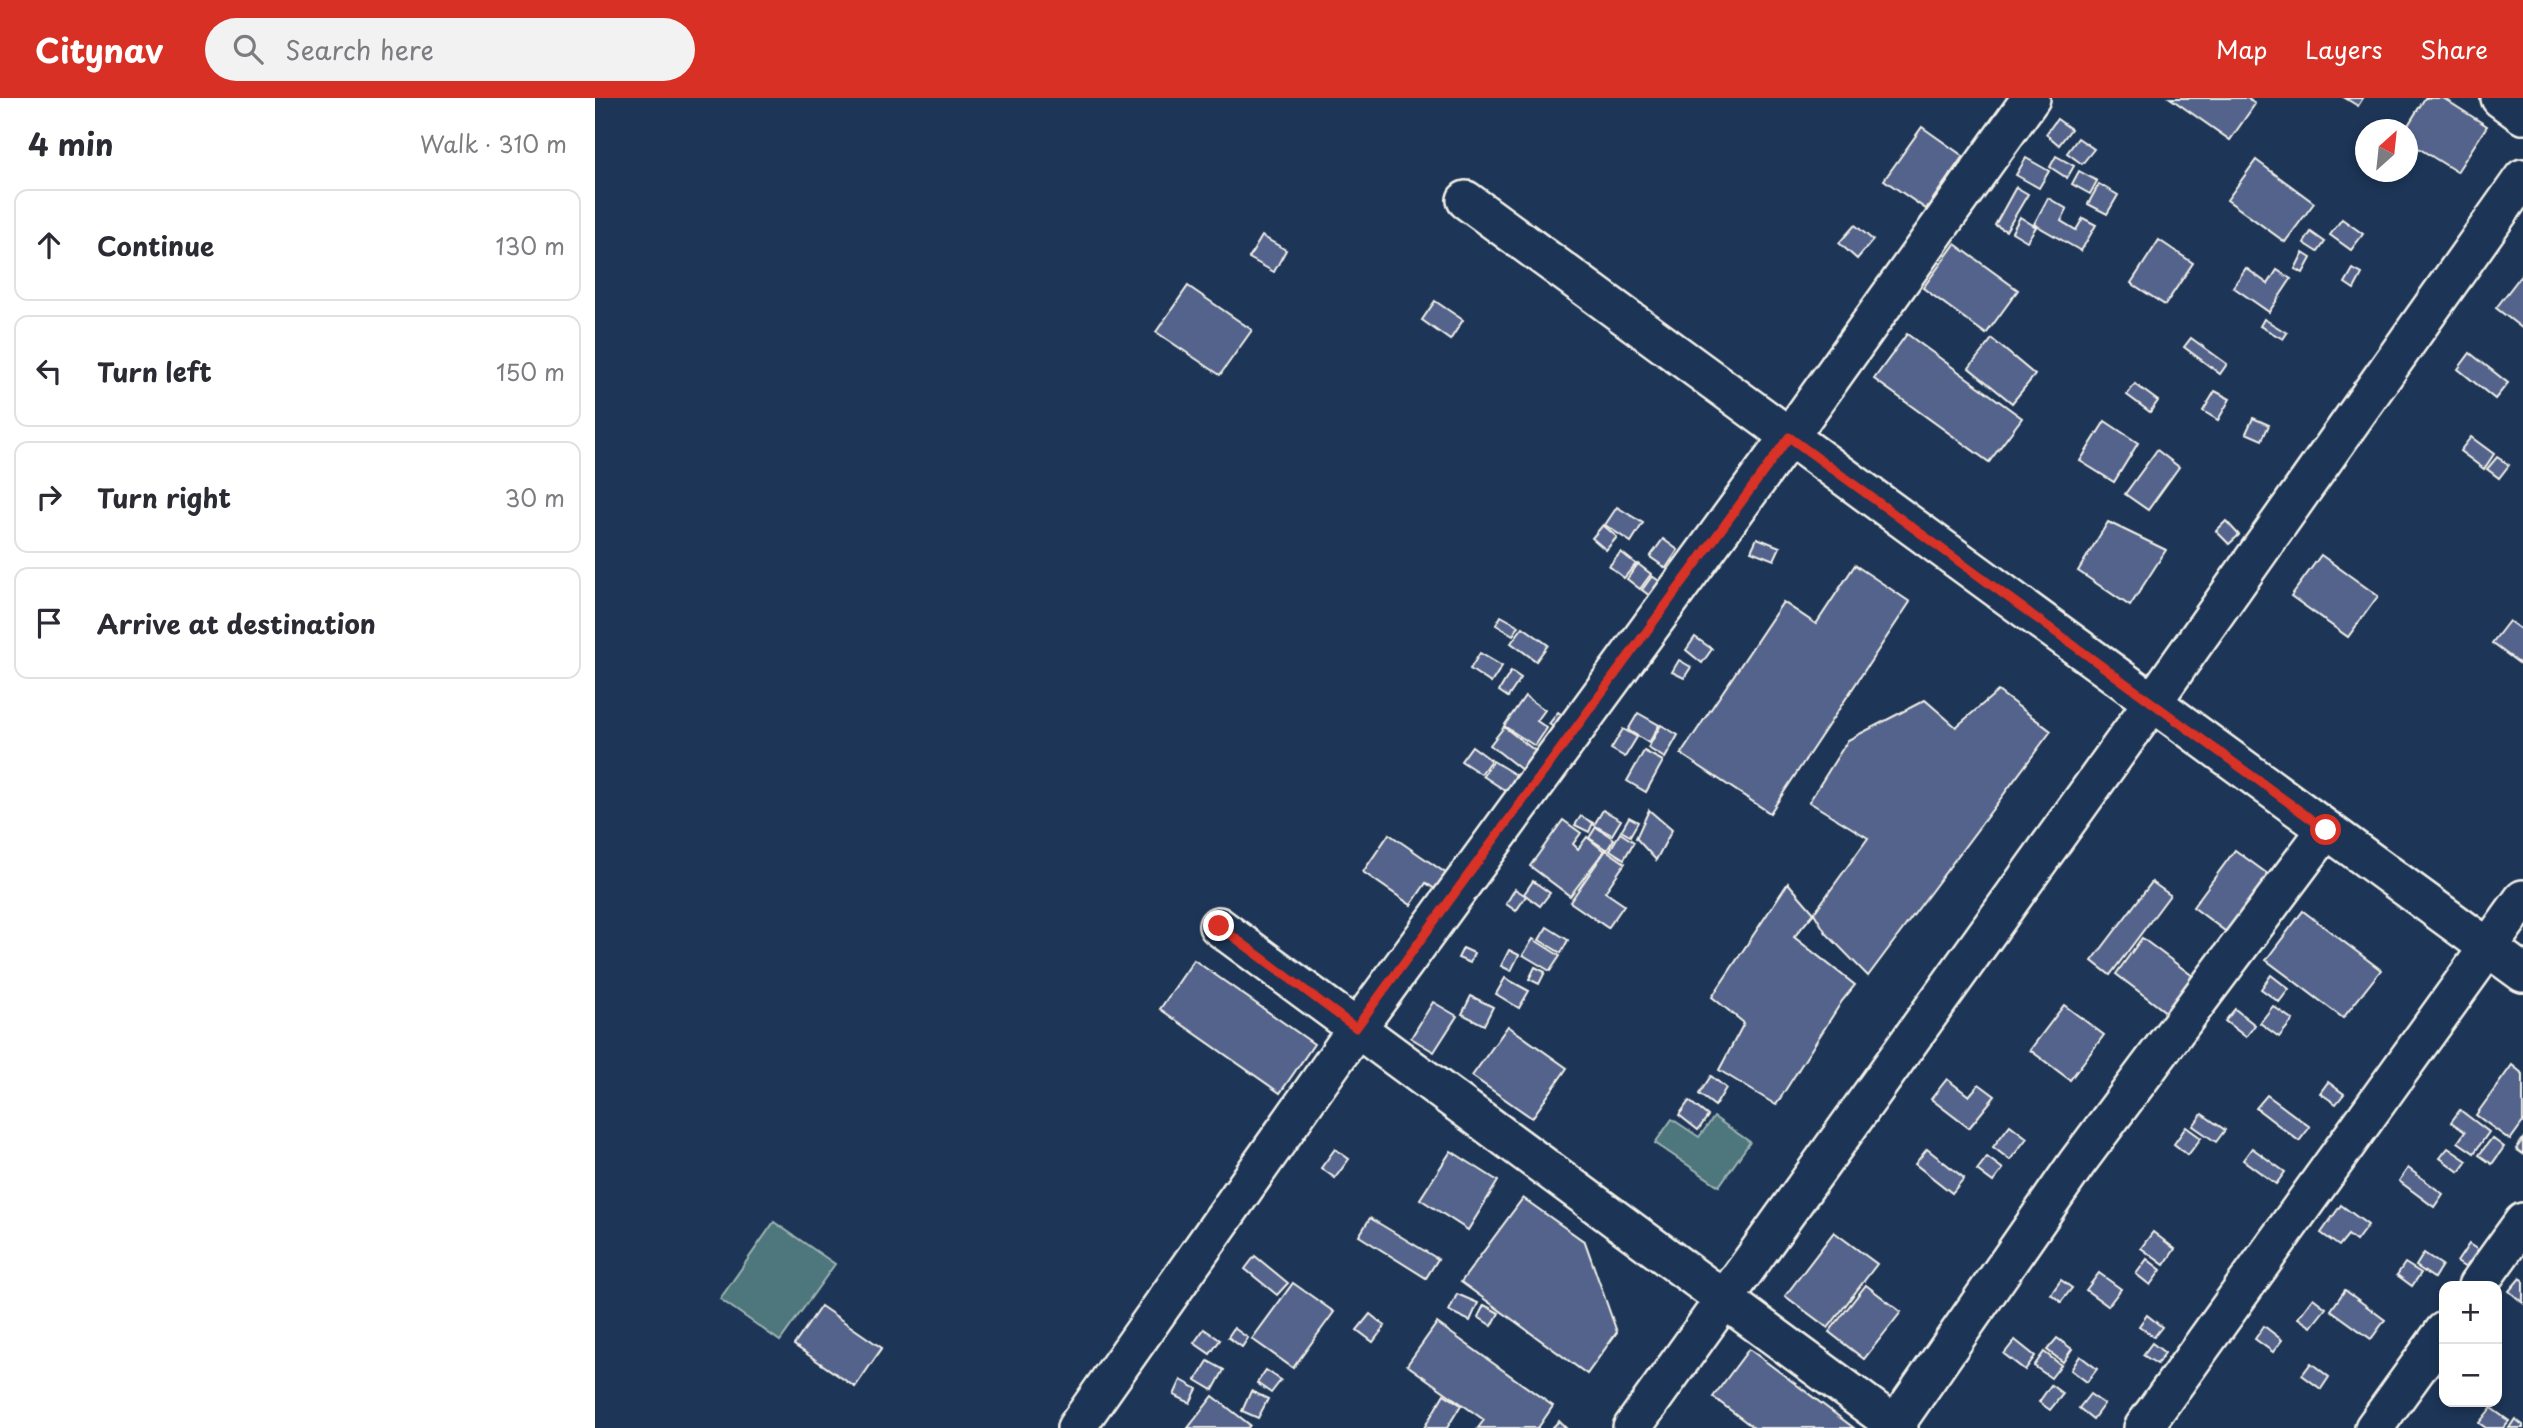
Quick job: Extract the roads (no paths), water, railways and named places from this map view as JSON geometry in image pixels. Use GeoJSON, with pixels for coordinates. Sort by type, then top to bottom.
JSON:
{"type":"FeatureCollection","features":[{"type":"Feature","properties":{"kind":"street"},"geometry":{"type":"LineString","coordinates":[[1076,1428],[1356,1028],[1789,437],[2031,98]]}},
{"type":"Feature","properties":{"kind":"street"},"geometry":{"type":"LineString","coordinates":[[2500,98],[2523,115]]}},
{"type":"Feature","properties":{"kind":"street"},"geometry":{"type":"LineString","coordinates":[[1632,1428],[2152,703],[2523,178]]}},
{"type":"Feature","properties":{"kind":"street"},"geometry":{"type":"LineString","coordinates":[[1466,200],[2523,972]]}},
{"type":"Feature","properties":{"kind":"street"},"geometry":{"type":"LineString","coordinates":[[1219,926],[1896,1427],[2077,1163],[2326,830]]}},
{"type":"Feature","properties":{"kind":"street"},"geometry":{"type":"LineString","coordinates":[[2143,1428],[2523,899]]}},
{"type":"Feature","properties":{"kind":"street"},"geometry":{"type":"LineString","coordinates":[[2481,1281],[2523,1222]]}},
{"type":"Feature","properties":{"kind":"street"},"geometry":{"type":"LineString","coordinates":[[2374,1428],[2439,1338]]}}]}
